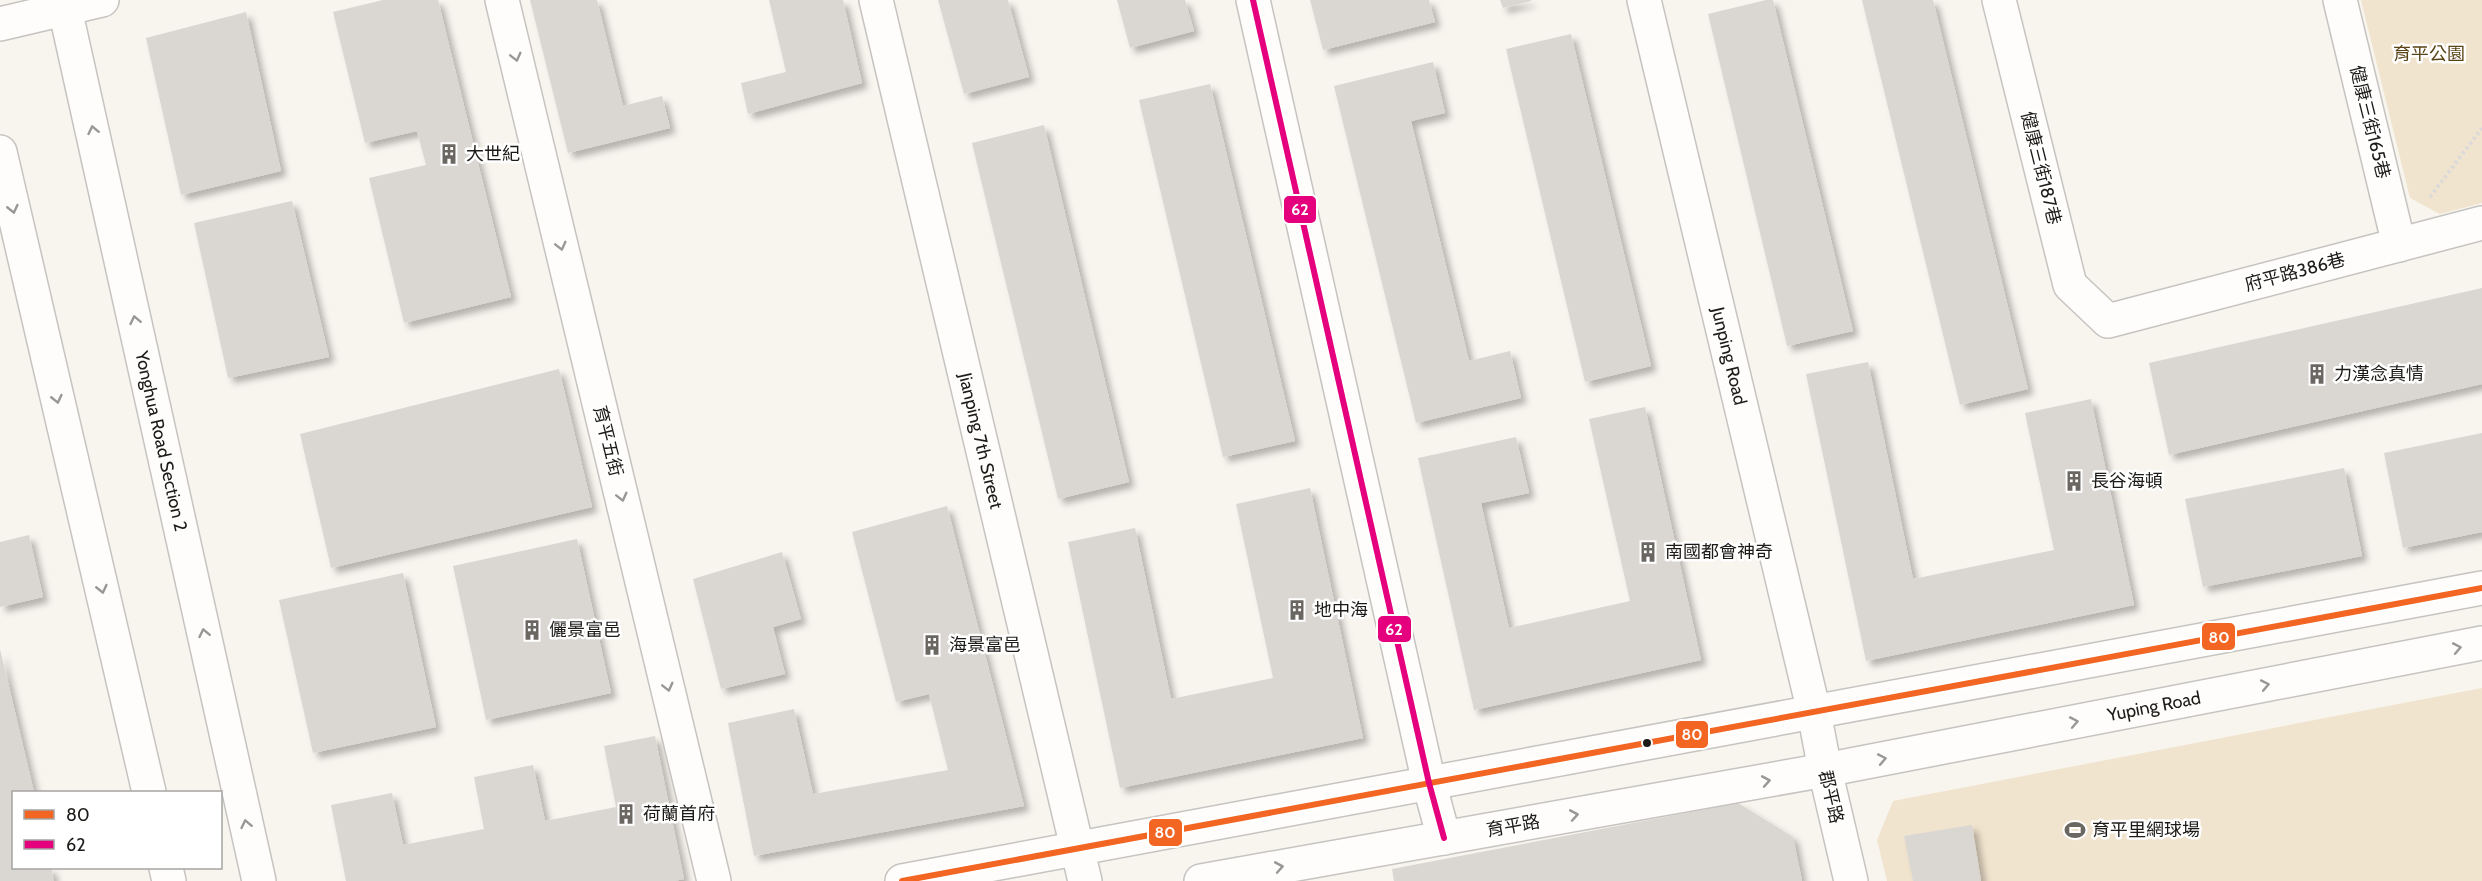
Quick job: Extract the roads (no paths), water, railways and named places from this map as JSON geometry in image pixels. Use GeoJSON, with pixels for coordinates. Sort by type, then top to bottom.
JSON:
{"type":"FeatureCollection","features":[{"type":"Feature","properties":{"kind":"street"},"geometry":{"type":"LineString","coordinates":[[0,24],[64,4],[102,0]]}},
{"type":"Feature","properties":{"kind":"street","name":"育平五街"},"geometry":{"type":"LineString","coordinates":[[502,0],[714,881]]}},
{"type":"Feature","properties":{"kind":"street","name":"Jianping 7th Street"},"geometry":{"type":"LineString","coordinates":[[876,0],[1085,881]]}},
{"type":"Feature","properties":{"kind":"street"},"geometry":{"type":"LineString","coordinates":[[1254,0],[1429,783],[1444,838]]}},
{"type":"Feature","properties":{"kind":"street","name":"Junping Road"},"geometry":{"type":"LineString","coordinates":[[1644,0],[1814,712]]}},
{"type":"Feature","properties":{"kind":"street","name":"健康三街187巷"},"geometry":{"type":"LineString","coordinates":[[1999,0],[2070,285],[2108,321]]}},
{"type":"Feature","properties":{"kind":"street","name":"健康三街165巷"},"geometry":{"type":"LineString","coordinates":[[2340,0],[2400,245]]}},
{"type":"Feature","properties":{"kind":"street","name":"Yonghua Road Section 2"},"geometry":{"type":"LineString","coordinates":[[64,4],[259,881]]}},
{"type":"Feature","properties":{"kind":"street"},"geometry":{"type":"LineString","coordinates":[[0,152],[149,791]]}},
{"type":"Feature","properties":{"kind":"street","name":"府平路386巷"},"geometry":{"type":"LineString","coordinates":[[2108,321],[2482,224]]}},
{"type":"Feature","properties":{"kind":"street"},"geometry":{"type":"LineString","coordinates":[[902,881],[2482,588]]}},
{"type":"Feature","properties":{"kind":"street","name":"Yuping Road"},"geometry":{"type":"LineString","coordinates":[[1825,770],[2482,644]]}},
{"type":"Feature","properties":{"kind":"street","name":"郡平路"},"geometry":{"type":"LineString","coordinates":[[1814,712],[1851,881]]}},
{"type":"Feature","properties":{"kind":"street","name":"育平路"},"geometry":{"type":"LineString","coordinates":[[1201,881],[1825,770]]}},
{"type":"Feature","properties":{"kind":"place","name":"大世紀"},"geometry":{"type":"Point","coordinates":[449,154]}},
{"type":"Feature","properties":{"kind":"place","name":"力漢念真情"},"geometry":{"type":"Point","coordinates":[2317,374]}},
{"type":"Feature","properties":{"kind":"place","name":"長谷海頓"},"geometry":{"type":"Point","coordinates":[2074,481]}},
{"type":"Feature","properties":{"kind":"place","name":"南國都會神奇"},"geometry":{"type":"Point","coordinates":[1648,552]}},
{"type":"Feature","properties":{"kind":"place","name":"地中海"},"geometry":{"type":"Point","coordinates":[1297,610]}},
{"type":"Feature","properties":{"kind":"place","name":"儷景富邑"},"geometry":{"type":"Point","coordinates":[532,630]}},
{"type":"Feature","properties":{"kind":"place","name":"海景富邑"},"geometry":{"type":"Point","coordinates":[932,645]}},
{"type":"Feature","properties":{"kind":"place","name":"荷蘭首府"},"geometry":{"type":"Point","coordinates":[626,814]}},
{"type":"Feature","properties":{"kind":"place","name":"育平里網球場"},"geometry":{"type":"Point","coordinates":[2075,830]}},
{"type":"Feature","properties":{"kind":"park label","name":"育平公園"},"geometry":{"type":"Point","coordinates":[2429,54]}}]}
